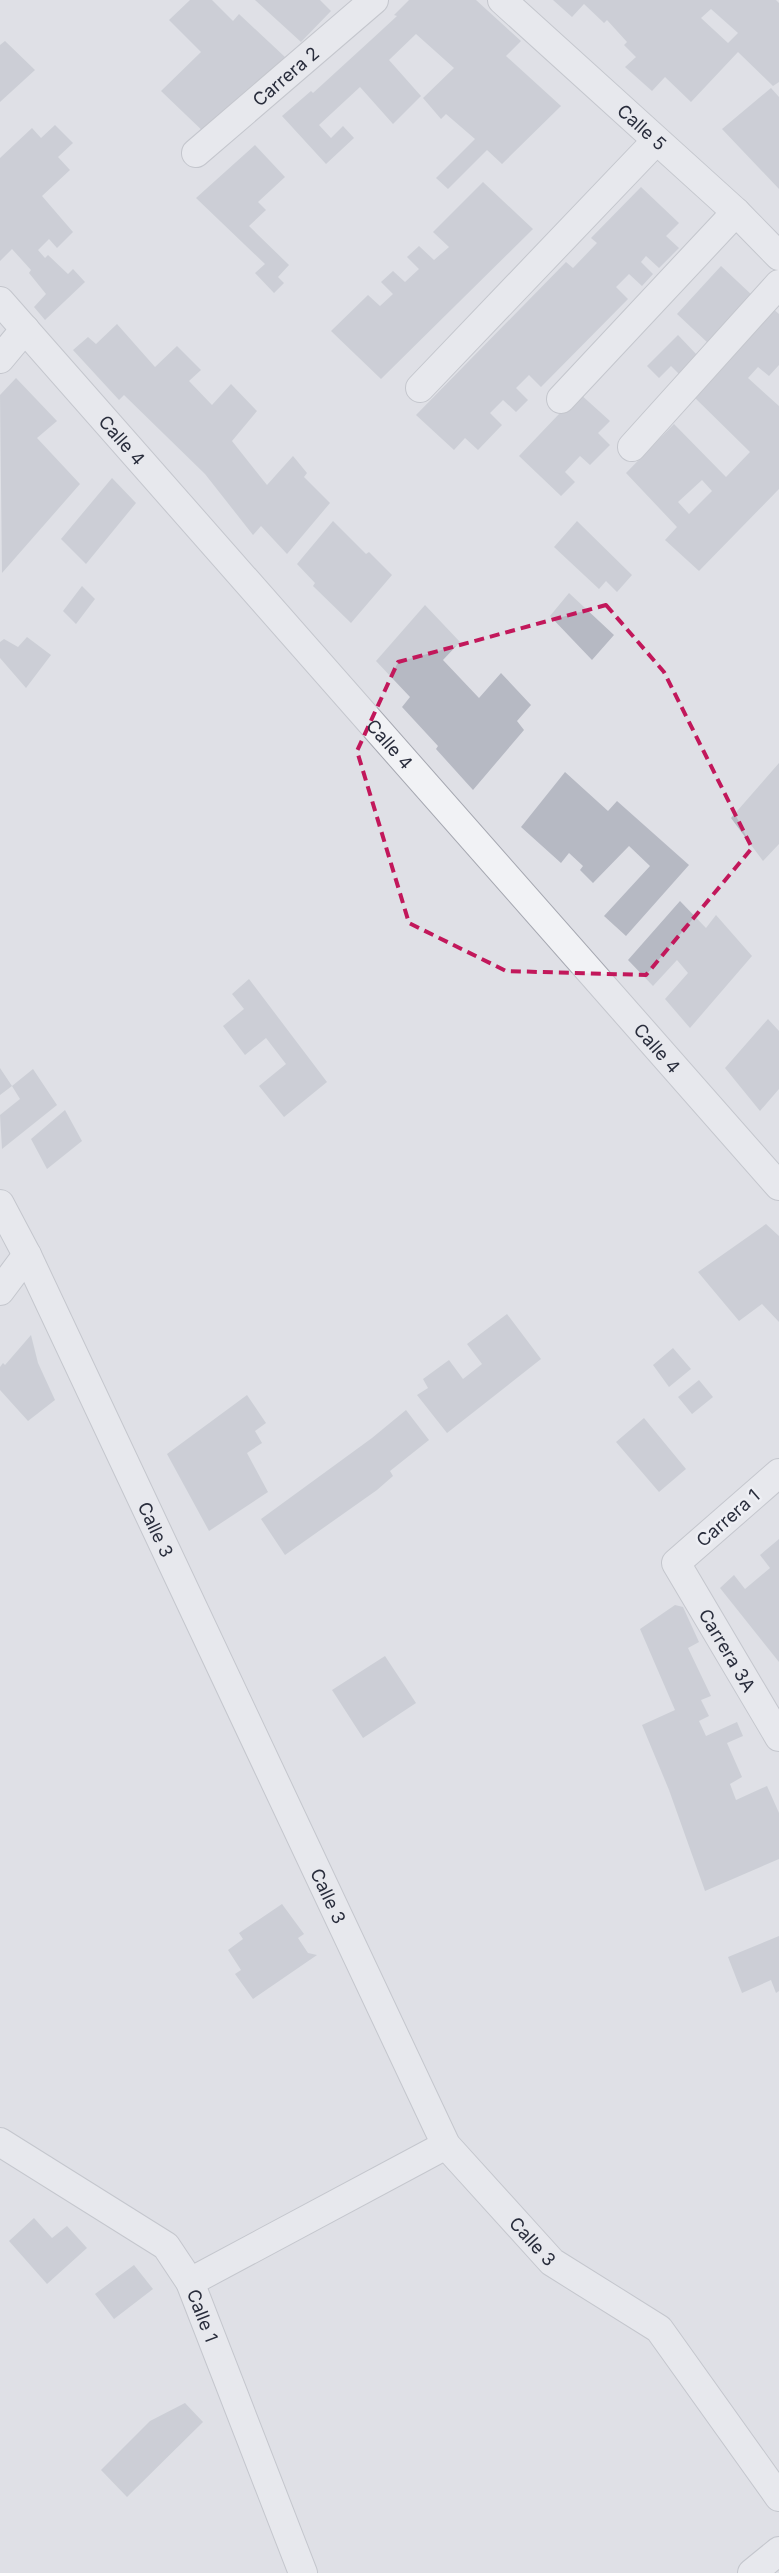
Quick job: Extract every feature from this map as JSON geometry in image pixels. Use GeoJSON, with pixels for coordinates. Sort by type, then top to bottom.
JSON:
{"type":"FeatureCollection","features":[{"type":"Feature","properties":{"kind":"street","name":"Carrera 2"},"geometry":{"type":"LineString","coordinates":[[196,153],[374,0]]}},
{"type":"Feature","properties":{"kind":"street","name":"Calle 5"},"geometry":{"type":"LineString","coordinates":[[502,0],[736,212],[779,256]]}},
{"type":"Feature","properties":{"kind":"street"},"geometry":{"type":"LineString","coordinates":[[420,388],[656,141]]}},
{"type":"Feature","properties":{"kind":"street"},"geometry":{"type":"LineString","coordinates":[[561,399],[736,212]]}},
{"type":"Feature","properties":{"kind":"street"},"geometry":{"type":"LineString","coordinates":[[632,447],[779,284]]}},
{"type":"Feature","properties":{"kind":"street","name":"Calle 4"},"geometry":{"type":"LineString","coordinates":[[0,301],[779,1186]]}},
{"type":"Feature","properties":{"kind":"street"},"geometry":{"type":"LineString","coordinates":[[0,359],[25,329]]}},
{"type":"Feature","properties":{"kind":"street","name":"Calle 3"},"geometry":{"type":"LineString","coordinates":[[0,1204],[27,1255],[446,2145],[552,2262],[659,2329],[779,2498]]}},
{"type":"Feature","properties":{"kind":"street"},"geometry":{"type":"LineString","coordinates":[[0,1291],[27,1255]]}},
{"type":"Feature","properties":{"kind":"street","name":"Carrera 1"},"geometry":{"type":"LineString","coordinates":[[676,1563],[779,1473]]}},
{"type":"Feature","properties":{"kind":"street","name":"Carrera 3A"},"geometry":{"type":"LineString","coordinates":[[676,1563],[777,1729]]}},
{"type":"Feature","properties":{"kind":"street","name":"Calle 1"},"geometry":{"type":"LineString","coordinates":[[0,2142],[166,2246],[190,2282],[303,2573]]}},
{"type":"Feature","properties":{"kind":"street"},"geometry":{"type":"LineString","coordinates":[[190,2282],[446,2145]]}},
{"type":"Feature","properties":{"kind":"street"},"geometry":{"type":"LineString","coordinates":[[752,2573],[779,2551]]}},
{"type":"Feature","properties":{"kind":"highlighted area"},"geometry":{"type":"Polygon","coordinates":[[[606,605],[664,672],[752,848],[646,975],[506,971],[409,923],[357,751],[398,662],[606,605]]]}},
{"type":"Feature","properties":{"kind":"building"},"geometry":{"type":"Polygon","coordinates":[[[190,0],[212,0],[233,21],[239,14],[285,57],[209,137],[161,91],[201,52],[169,20],[190,0]]]}},
{"type":"Feature","properties":{"kind":"building"},"geometry":{"type":"Polygon","coordinates":[[[255,0],[320,0],[331,11],[301,42],[255,0]]]}},
{"type":"Feature","properties":{"kind":"building"},"geometry":{"type":"Polygon","coordinates":[[[409,0],[476,0],[521,41],[506,56],[561,106],[502,164],[487,150],[448,189],[436,178],[475,139],[446,114],[441,119],[423,98],[454,68],[416,34],[389,60],[421,96],[393,124],[360,87],[319,125],[331,138],[343,126],[354,138],[326,164],[282,116],[311,91],[313,93],[397,16],[394,15],[409,0]]]}},
{"type":"Feature","properties":{"kind":"building"},"geometry":{"type":"Polygon","coordinates":[[[553,0],[776,0],[779,3],[779,82],[773,86],[738,52],[691,102],[665,77],[652,91],[625,67],[636,57],[624,45],[627,42],[607,20],[604,23],[584,4],[572,17],[553,0]],[[711,9],[701,18],[728,43],[738,33],[711,9]]]}},
{"type":"Feature","properties":{"kind":"building"},"geometry":{"type":"Polygon","coordinates":[[[5,41],[35,70],[0,102],[0,45],[5,41]]]}},
{"type":"Feature","properties":{"kind":"building"},"geometry":{"type":"Polygon","coordinates":[[[771,88],[779,97],[779,189],[722,129],[771,88]]]}},
{"type":"Feature","properties":{"kind":"building"},"geometry":{"type":"Polygon","coordinates":[[[55,125],[73,143],[58,157],[70,170],[42,196],[73,232],[57,248],[49,239],[38,250],[45,258],[48,255],[68,274],[73,269],[85,282],[45,320],[34,307],[46,294],[29,273],[31,270],[12,249],[0,261],[0,158],[32,128],[41,138],[55,125]]]}},
{"type":"Feature","properties":{"kind":"building"},"geometry":{"type":"Polygon","coordinates":[[[255,145],[285,177],[258,202],[266,210],[249,226],[289,265],[278,277],[284,283],[274,293],[255,273],[265,264],[196,198],[255,145]]]}},
{"type":"Feature","properties":{"kind":"building"},"geometry":{"type":"Polygon","coordinates":[[[483,182],[533,229],[381,379],[331,331],[368,295],[380,306],[393,294],[381,282],[393,271],[405,282],[419,269],[407,257],[419,246],[434,260],[449,247],[433,232],[483,182]]]}},
{"type":"Feature","properties":{"kind":"building"},"geometry":{"type":"Polygon","coordinates":[[[641,187],[679,223],[666,236],[679,248],[659,268],[646,256],[641,262],[653,274],[642,286],[629,274],[616,287],[628,299],[541,387],[529,375],[516,388],[528,400],[516,412],[503,400],[490,413],[502,425],[478,450],[465,438],[454,450],[416,415],[566,262],[573,268],[597,243],[591,238],[641,187]]]}},
{"type":"Feature","properties":{"kind":"building"},"geometry":{"type":"Polygon","coordinates":[[[721,266],[753,296],[708,343],[677,314],[721,266]]]}},
{"type":"Feature","properties":{"kind":"building"},"geometry":{"type":"Polygon","coordinates":[[[772,308],[779,314],[779,365],[769,376],[758,367],[748,378],[779,406],[779,489],[699,571],[665,540],[677,527],[626,473],[674,424],[726,477],[750,452],[691,394],[772,308]],[[702,480],[678,502],[689,514],[712,491],[702,480]]]}},
{"type":"Feature","properties":{"kind":"building"},"geometry":{"type":"Polygon","coordinates":[[[117,324],[155,367],[177,346],[201,370],[189,381],[212,405],[231,384],[257,411],[232,441],[267,485],[293,456],[307,473],[304,477],[330,503],[287,554],[261,526],[253,535],[205,474],[124,395],[119,400],[73,350],[88,337],[96,344],[117,324]]]}},
{"type":"Feature","properties":{"kind":"building"},"geometry":{"type":"Polygon","coordinates":[[[678,335],[697,355],[679,374],[671,366],[659,378],[647,366],[678,335]]]}},
{"type":"Feature","properties":{"kind":"building"},"geometry":{"type":"Polygon","coordinates":[[[16,378],[57,421],[37,438],[80,484],[2,573],[0,395],[16,378]]]}},
{"type":"Feature","properties":{"kind":"building"},"geometry":{"type":"Polygon","coordinates":[[[579,393],[610,421],[598,433],[610,445],[590,465],[580,456],[565,472],[575,482],[561,496],[519,456],[579,393]]]}},
{"type":"Feature","properties":{"kind":"building"},"geometry":{"type":"Polygon","coordinates":[[[112,478],[136,503],[86,564],[61,539],[112,478]]]}},
{"type":"Feature","properties":{"kind":"building"},"geometry":{"type":"Polygon","coordinates":[[[333,521],[366,554],[369,552],[392,575],[351,623],[313,586],[315,583],[297,564],[333,521]]]}},
{"type":"Feature","properties":{"kind":"building"},"geometry":{"type":"Polygon","coordinates":[[[577,521],[632,575],[617,592],[606,581],[599,589],[554,547],[577,521]]]}},
{"type":"Feature","properties":{"kind":"building"},"geometry":{"type":"Polygon","coordinates":[[[82,586],[95,599],[76,624],[63,611],[82,586]]]}},
{"type":"Feature","properties":{"kind":"building"},"geometry":{"type":"Polygon","coordinates":[[[569,593],[614,635],[592,660],[550,616],[569,593]]]}},
{"type":"Feature","properties":{"kind":"building"},"geometry":{"type":"Polygon","coordinates":[[[425,605],[460,642],[443,660],[479,698],[501,673],[531,705],[517,721],[524,730],[473,790],[436,749],[438,746],[402,707],[410,697],[376,661],[425,605]]]}},
{"type":"Feature","properties":{"kind":"building"},"geometry":{"type":"Polygon","coordinates":[[[27,637],[51,655],[26,688],[0,658],[0,642],[4,639],[18,647],[27,637]]]}},
{"type":"Feature","properties":{"kind":"building"},"geometry":{"type":"Polygon","coordinates":[[[779,763],[779,844],[763,861],[731,818],[779,763]]]}},
{"type":"Feature","properties":{"kind":"building"},"geometry":{"type":"Polygon","coordinates":[[[565,772],[608,811],[617,801],[689,865],[626,936],[604,916],[650,866],[629,846],[593,883],[580,870],[583,866],[569,853],[561,863],[521,827],[565,772]]]}},
{"type":"Feature","properties":{"kind":"building"},"geometry":{"type":"Polygon","coordinates":[[[680,901],[706,928],[716,915],[752,956],[690,1028],[665,999],[688,973],[677,960],[653,986],[628,960],[680,901]]]}},
{"type":"Feature","properties":{"kind":"building"},"geometry":{"type":"Polygon","coordinates":[[[249,979],[327,1082],[284,1117],[259,1086],[286,1064],[266,1038],[245,1055],[223,1026],[244,1009],[232,994],[249,979]]]}},
{"type":"Feature","properties":{"kind":"building"},"geometry":{"type":"Polygon","coordinates":[[[768,1019],[779,1031],[779,1089],[760,1111],[725,1068],[768,1019]]]}},
{"type":"Feature","properties":{"kind":"building"},"geometry":{"type":"Polygon","coordinates":[[[0,1068],[12,1086],[0,1095],[0,1068]]]}},
{"type":"Feature","properties":{"kind":"building"},"geometry":{"type":"Polygon","coordinates":[[[33,1069],[57,1105],[2,1149],[0,1115],[20,1099],[12,1086],[33,1069]]]}},
{"type":"Feature","properties":{"kind":"building"},"geometry":{"type":"Polygon","coordinates":[[[65,1110],[82,1141],[47,1169],[31,1139],[65,1110]]]}},
{"type":"Feature","properties":{"kind":"building"},"geometry":{"type":"Polygon","coordinates":[[[766,1224],[779,1236],[779,1322],[762,1304],[739,1321],[698,1272],[766,1224]]]}},
{"type":"Feature","properties":{"kind":"building"},"geometry":{"type":"Polygon","coordinates":[[[507,1314],[541,1359],[447,1433],[417,1395],[428,1388],[423,1379],[449,1360],[463,1379],[482,1364],[467,1344],[507,1314]]]}},
{"type":"Feature","properties":{"kind":"building"},"geometry":{"type":"Polygon","coordinates":[[[31,1335],[38,1363],[55,1400],[28,1421],[0,1390],[0,1367],[3,1363],[5,1365],[31,1335]]]}},
{"type":"Feature","properties":{"kind":"building"},"geometry":{"type":"Polygon","coordinates":[[[673,1348],[691,1369],[669,1387],[653,1365],[673,1348]]]}},
{"type":"Feature","properties":{"kind":"building"},"geometry":{"type":"Polygon","coordinates":[[[699,1380],[713,1397],[692,1414],[678,1397],[699,1380]]]}},
{"type":"Feature","properties":{"kind":"building"},"geometry":{"type":"Polygon","coordinates":[[[247,1395],[266,1423],[255,1431],[262,1443],[247,1453],[268,1492],[209,1531],[167,1454],[247,1395]]]}},
{"type":"Feature","properties":{"kind":"building"},"geometry":{"type":"Polygon","coordinates":[[[406,1410],[429,1440],[390,1471],[393,1476],[377,1490],[285,1555],[261,1519],[372,1438],[406,1410]]]}},
{"type":"Feature","properties":{"kind":"building"},"geometry":{"type":"Polygon","coordinates":[[[644,1418],[686,1469],[659,1492],[616,1442],[644,1418]]]}},
{"type":"Feature","properties":{"kind":"building"},"geometry":{"type":"Polygon","coordinates":[[[779,1539],[779,1662],[720,1588],[734,1575],[745,1589],[770,1568],[760,1555],[779,1539]]]}},
{"type":"Feature","properties":{"kind":"building"},"geometry":{"type":"Polygon","coordinates":[[[675,1605],[683,1607],[699,1642],[688,1648],[711,1696],[701,1700],[709,1716],[699,1721],[706,1736],[737,1722],[743,1736],[727,1743],[742,1777],[730,1784],[736,1800],[767,1786],[779,1813],[779,1859],[705,1891],[669,1790],[642,1725],[675,1710],[640,1629],[675,1605]]]}},
{"type":"Feature","properties":{"kind":"building"},"geometry":{"type":"Polygon","coordinates":[[[385,1656],[416,1703],[363,1738],[332,1690],[385,1656]]]}},
{"type":"Feature","properties":{"kind":"building"},"geometry":{"type":"Polygon","coordinates":[[[282,1904],[304,1934],[298,1938],[308,1953],[317,1955],[253,1999],[235,1974],[241,1970],[228,1950],[243,1939],[239,1933],[282,1904]]]}},
{"type":"Feature","properties":{"kind":"building"},"geometry":{"type":"Polygon","coordinates":[[[779,1936],[779,1991],[776,1993],[771,1980],[742,1993],[728,1957],[779,1936]]]}},
{"type":"Feature","properties":{"kind":"building"},"geometry":{"type":"Polygon","coordinates":[[[34,2218],[52,2238],[67,2226],[87,2248],[47,2284],[9,2241],[34,2218]]]}},
{"type":"Feature","properties":{"kind":"building"},"geometry":{"type":"Polygon","coordinates":[[[134,2265],[153,2289],[114,2319],[95,2294],[134,2265]]]}},
{"type":"Feature","properties":{"kind":"building"},"geometry":{"type":"Polygon","coordinates":[[[185,2403],[203,2422],[127,2497],[101,2470],[150,2421],[185,2403]]]}}]}
